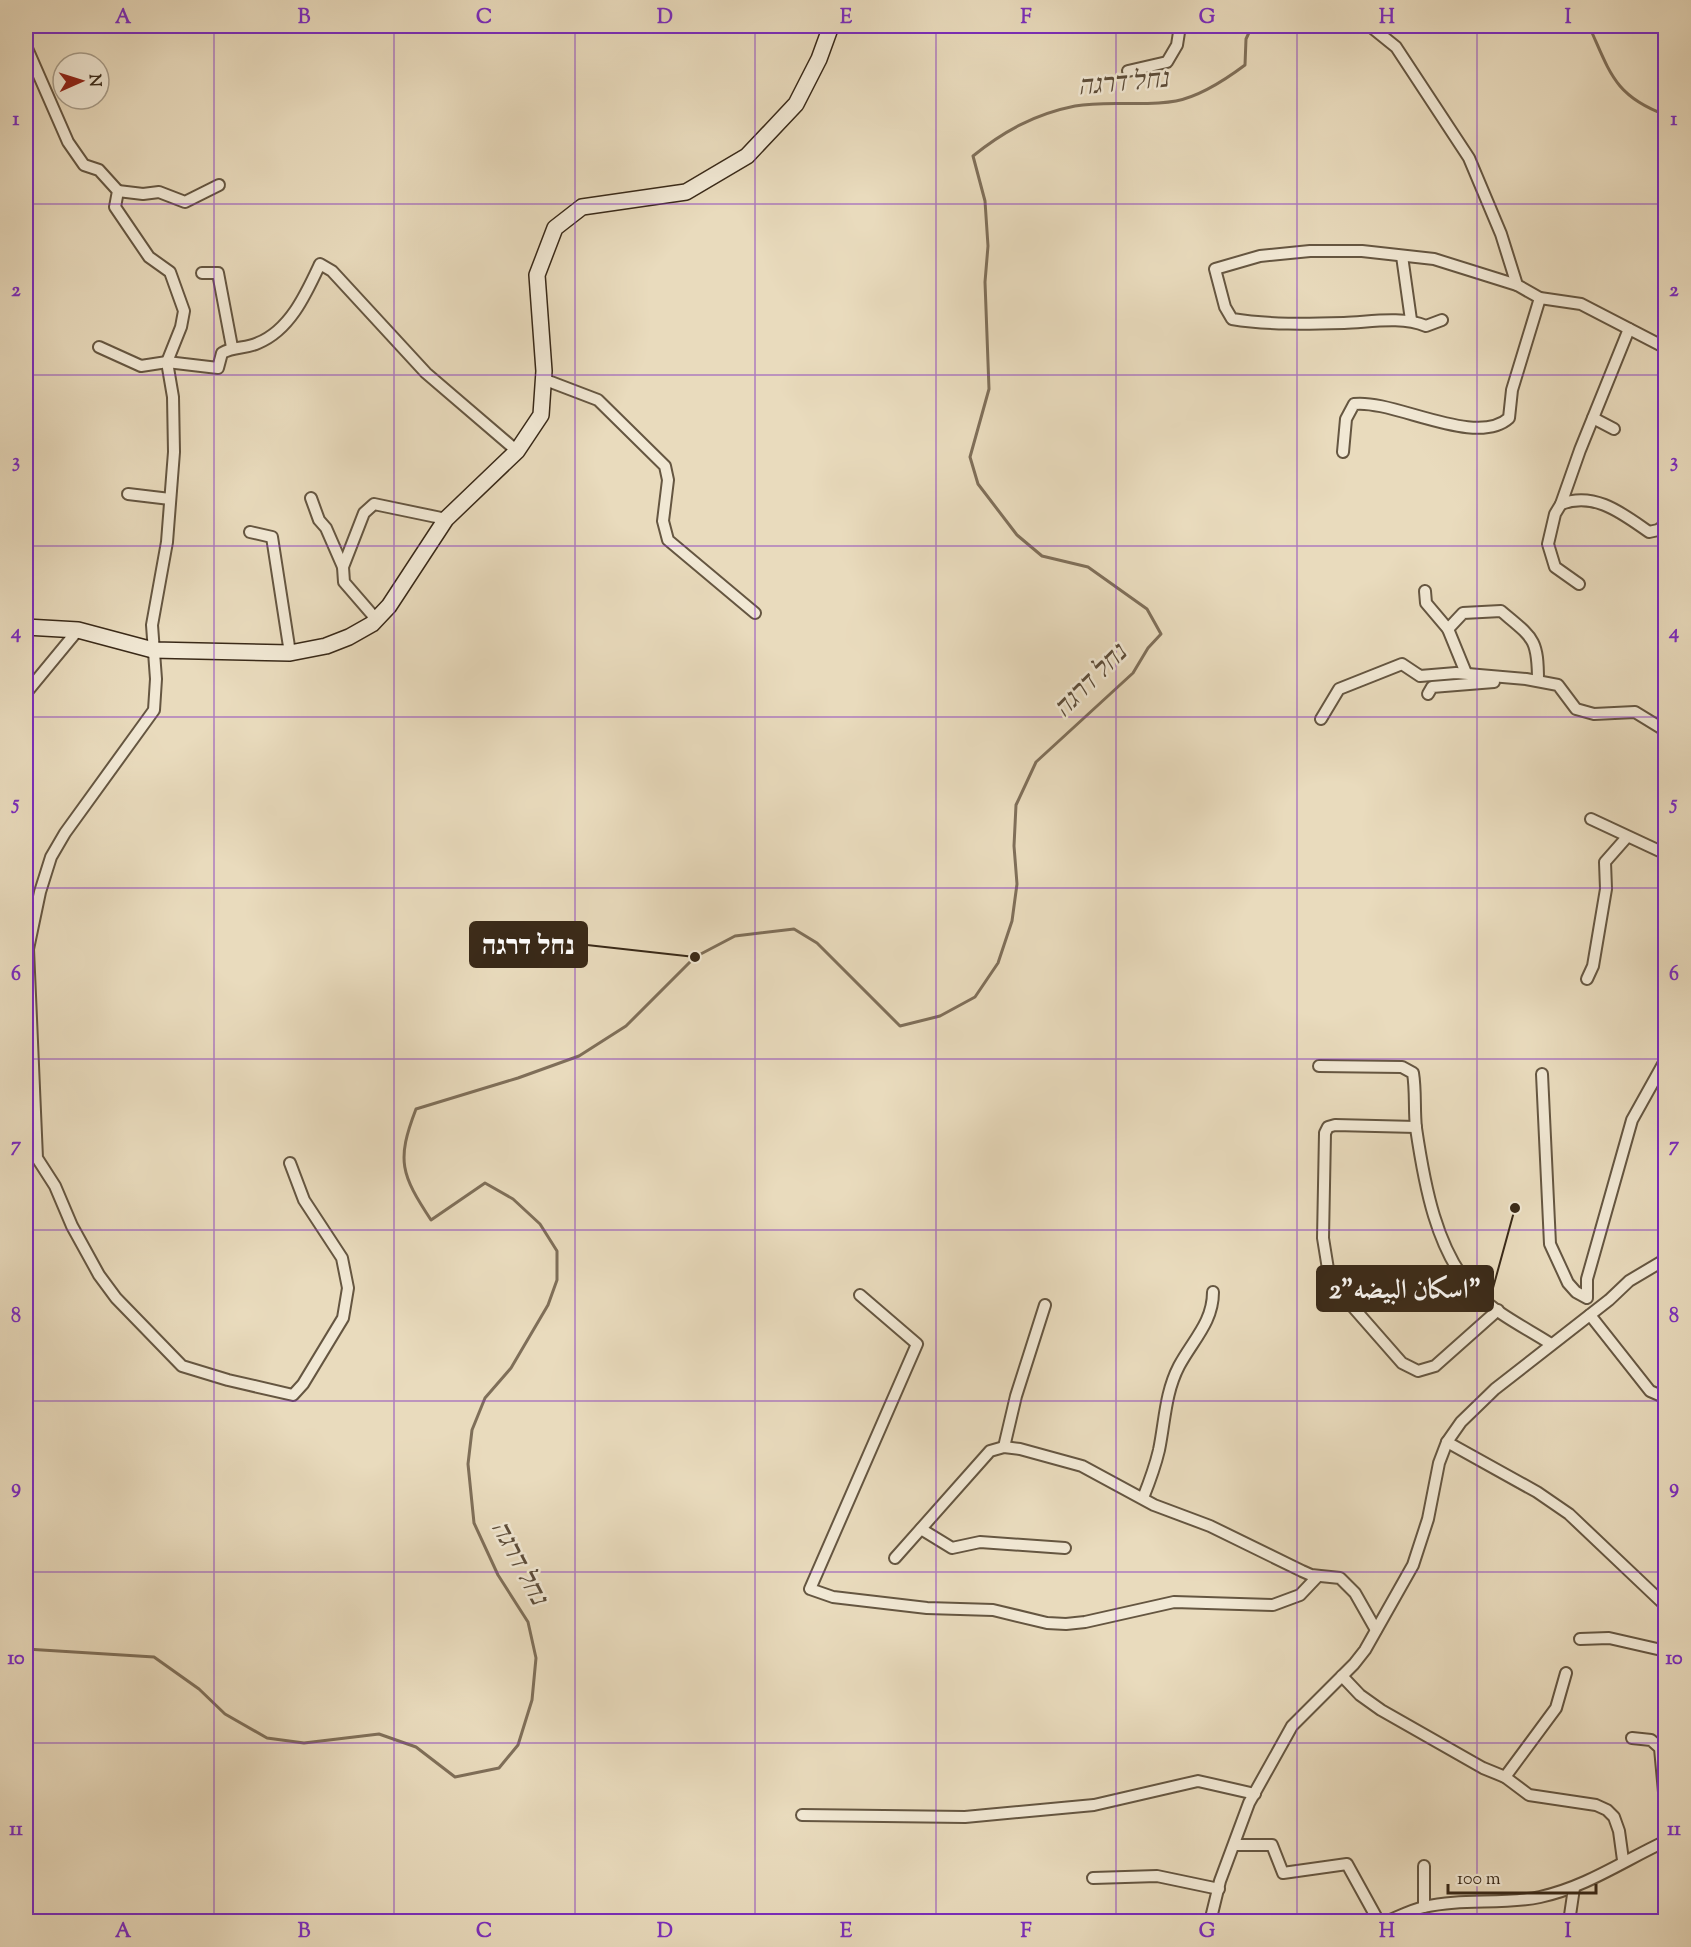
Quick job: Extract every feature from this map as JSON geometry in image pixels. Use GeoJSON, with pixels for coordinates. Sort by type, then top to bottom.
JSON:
{"type":"FeatureCollection","features":[{"type":"Feature","properties":{"kind":"street"},"geometry":{"type":"LineString","coordinates":[[26,627],[78,630],[153,650],[290,653],[349,637],[376,619],[388,606],[446,519],[517,450],[541,415],[543,379],[537,276],[555,228],[582,207],[686,192],[747,156],[796,104],[819,59],[831,26]]}},
{"type":"Feature","properties":{"kind":"street"},"geometry":{"type":"LineString","coordinates":[[1128,71],[1167,62],[1177,45],[1180,26]]}},
{"type":"Feature","properties":{"kind":"street"},"geometry":{"type":"LineString","coordinates":[[1371,26],[1396,46],[1469,158],[1517,285]]}},
{"type":"Feature","properties":{"kind":"street"},"geometry":{"type":"LineString","coordinates":[[26,46],[68,142],[84,165],[99,170],[118,191],[143,194],[159,192],[185,202],[219,185]]}},
{"type":"Feature","properties":{"kind":"street"},"geometry":{"type":"LineString","coordinates":[[118,191],[115,207],[149,257],[170,272],[184,311],[181,327],[167,362],[173,398],[174,452],[165,553],[152,625],[155,688],[151,718],[65,833],[51,857],[40,892],[28,949],[31,1157],[55,1186],[72,1226],[99,1275],[116,1298],[182,1366],[228,1380],[293,1395],[303,1384],[343,1318],[348,1288],[342,1258],[304,1200],[290,1163]]}},
{"type":"Feature","properties":{"kind":"street"},"geometry":{"type":"LineString","coordinates":[[1442,320],[1426,326],[1411,320],[1340,323],[1250,322],[1232,319],[1225,307],[1215,269],[1260,256],[1310,251],[1362,251],[1434,259],[1517,285],[1540,298],[1581,304],[1665,348]]}},
{"type":"Feature","properties":{"kind":"street"},"geometry":{"type":"LineString","coordinates":[[1402,256],[1411,320]]}},
{"type":"Feature","properties":{"kind":"street"},"geometry":{"type":"LineString","coordinates":[[99,346],[141,366],[167,362],[218,368],[222,353],[232,347],[251,346],[272,338],[302,302],[320,264],[332,271],[426,373],[496,435],[517,450]]}},
{"type":"Feature","properties":{"kind":"street"},"geometry":{"type":"LineString","coordinates":[[202,273],[218,273],[232,347]]}},
{"type":"Feature","properties":{"kind":"street"},"geometry":{"type":"LineString","coordinates":[[1343,452],[1346,420],[1354,404],[1366,402],[1433,421],[1492,428],[1502,425],[1509,418],[1512,390],[1540,298]]}},
{"type":"Feature","properties":{"kind":"street"},"geometry":{"type":"LineString","coordinates":[[1579,584],[1555,567],[1548,544],[1555,514],[1562,504],[1629,329]]}},
{"type":"Feature","properties":{"kind":"street"},"geometry":{"type":"LineString","coordinates":[[543,379],[598,400],[665,466],[668,480],[663,521],[668,540],[755,613]]}},
{"type":"Feature","properties":{"kind":"street"},"geometry":{"type":"LineString","coordinates":[[1593,418],[1614,429]]}},
{"type":"Feature","properties":{"kind":"street"},"geometry":{"type":"LineString","coordinates":[[128,494],[170,499]]}},
{"type":"Feature","properties":{"kind":"street"},"geometry":{"type":"LineString","coordinates":[[311,498],[319,520],[326,528],[343,567],[344,582],[376,619]]}},
{"type":"Feature","properties":{"kind":"street"},"geometry":{"type":"LineString","coordinates":[[1562,504],[1574,499],[1608,505],[1650,532],[1665,524]]}},
{"type":"Feature","properties":{"kind":"street"},"geometry":{"type":"LineString","coordinates":[[343,567],[364,513],[374,504],[388,505],[446,519]]}},
{"type":"Feature","properties":{"kind":"street"},"geometry":{"type":"LineString","coordinates":[[250,532],[272,537],[290,653]]}},
{"type":"Feature","properties":{"kind":"street"},"geometry":{"type":"LineString","coordinates":[[1425,591],[1426,603],[1448,629],[1466,673]]}},
{"type":"Feature","properties":{"kind":"street"},"geometry":{"type":"LineString","coordinates":[[1448,629],[1463,613],[1501,611],[1532,638],[1538,655],[1538,681]]}},
{"type":"Feature","properties":{"kind":"street"},"geometry":{"type":"LineString","coordinates":[[26,693],[78,630]]}},
{"type":"Feature","properties":{"kind":"street"},"geometry":{"type":"LineString","coordinates":[[1321,719],[1339,689],[1402,664],[1420,676],[1466,673],[1526,679],[1558,685],[1576,709],[1594,714],[1635,712],[1665,731]]}},
{"type":"Feature","properties":{"kind":"street"},"geometry":{"type":"LineString","coordinates":[[1428,693],[1432,687],[1449,684],[1486,681],[1514,684],[1526,679]]}},
{"type":"Feature","properties":{"kind":"street"},"geometry":{"type":"LineString","coordinates":[[1591,819],[1665,854]]}},
{"type":"Feature","properties":{"kind":"street"},"geometry":{"type":"LineString","coordinates":[[1587,980],[1593,966],[1606,889],[1605,862],[1627,837]]}},
{"type":"Feature","properties":{"kind":"street"},"geometry":{"type":"LineString","coordinates":[[1542,1074],[1550,1244],[1568,1283],[1576,1292],[1587,1298],[1587,1279],[1632,1120],[1665,1059]]}},
{"type":"Feature","properties":{"kind":"street"},"geometry":{"type":"LineString","coordinates":[[1319,1066],[1408,1068],[1413,1073],[1416,1127],[1435,1217],[1450,1258],[1475,1292],[1498,1310],[1551,1344]]}},
{"type":"Feature","properties":{"kind":"street"},"geometry":{"type":"LineString","coordinates":[[1416,1127],[1335,1125],[1324,1133],[1323,1238],[1328,1269],[1345,1298],[1402,1363],[1418,1371],[1435,1366],[1498,1310]]}},
{"type":"Feature","properties":{"kind":"street"},"geometry":{"type":"LineString","coordinates":[[1210,1922],[1219,1888],[1255,1794],[1292,1726],[1365,1650],[1413,1564],[1428,1519],[1439,1463],[1447,1442],[1478,1405],[1629,1281],[1665,1259]]}},
{"type":"Feature","properties":{"kind":"street"},"geometry":{"type":"LineString","coordinates":[[1143,1498],[1158,1453],[1168,1396],[1179,1366],[1207,1322],[1213,1305],[1213,1292]]}},
{"type":"Feature","properties":{"kind":"street"},"geometry":{"type":"LineString","coordinates":[[860,1295],[917,1344],[810,1589],[833,1597],[927,1608],[993,1610],[1047,1623],[1066,1624],[1174,1602],[1273,1605],[1300,1595],[1318,1576]]}},
{"type":"Feature","properties":{"kind":"street"},"geometry":{"type":"LineString","coordinates":[[1004,1447],[1016,1396],[1045,1305]]}},
{"type":"Feature","properties":{"kind":"street"},"geometry":{"type":"LineString","coordinates":[[1590,1315],[1650,1390],[1665,1398]]}},
{"type":"Feature","properties":{"kind":"street"},"geometry":{"type":"LineString","coordinates":[[1447,1442],[1537,1492],[1569,1514],[1665,1606]]}},
{"type":"Feature","properties":{"kind":"street"},"geometry":{"type":"LineString","coordinates":[[895,1558],[990,1451],[1004,1447],[1037,1452],[1082,1466],[1167,1510],[1210,1526],[1302,1571],[1318,1576],[1332,1575],[1348,1584],[1376,1630]]}},
{"type":"Feature","properties":{"kind":"street"},"geometry":{"type":"LineString","coordinates":[[1665,1508],[1665,1521]]}},
{"type":"Feature","properties":{"kind":"street"},"geometry":{"type":"LineString","coordinates":[[921,1529],[952,1548],[980,1542],[1065,1548]]}},
{"type":"Feature","properties":{"kind":"street"},"geometry":{"type":"LineString","coordinates":[[1580,1639],[1609,1638],[1665,1651]]}},
{"type":"Feature","properties":{"kind":"street"},"geometry":{"type":"LineString","coordinates":[[1505,1777],[1556,1708],[1566,1673]]}},
{"type":"Feature","properties":{"kind":"street"},"geometry":{"type":"LineString","coordinates":[[1342,1676],[1360,1695],[1381,1710],[1483,1768],[1505,1777],[1529,1795],[1596,1806],[1606,1810],[1617,1824],[1623,1860]]}},
{"type":"Feature","properties":{"kind":"street"},"geometry":{"type":"LineString","coordinates":[[1632,1738],[1651,1740],[1660,1748],[1665,1814]]}},
{"type":"Feature","properties":{"kind":"street"},"geometry":{"type":"LineString","coordinates":[[802,1815],[965,1816],[1094,1805],[1198,1781],[1255,1794]]}},
{"type":"Feature","properties":{"kind":"street"},"geometry":{"type":"LineString","coordinates":[[1385,1922],[1424,1907],[1506,1902],[1574,1888],[1594,1880],[1623,1860],[1665,1840]]}},
{"type":"Feature","properties":{"kind":"street"},"geometry":{"type":"LineString","coordinates":[[1236,1845],[1272,1845],[1283,1873],[1347,1864],[1379,1922]]}},
{"type":"Feature","properties":{"kind":"street"},"geometry":{"type":"LineString","coordinates":[[1424,1866],[1424,1907]]}},
{"type":"Feature","properties":{"kind":"street"},"geometry":{"type":"LineString","coordinates":[[1094,1878],[1156,1876],[1219,1888]]}},
{"type":"Feature","properties":{"kind":"street"},"geometry":{"type":"LineString","coordinates":[[1569,1922],[1574,1888]]}},
{"type":"Feature","properties":{"kind":"waterway","name":"נחל דרגה"},"geometry":{"type":"LineString","coordinates":[[26,1649],[154,1657],[199,1689],[225,1714],[267,1738],[304,1743],[379,1734],[416,1747],[455,1777],[499,1768],[518,1745],[532,1700],[536,1658],[528,1622],[498,1575],[474,1523],[468,1464],[472,1430],[485,1398],[511,1368],[548,1305],[557,1280],[557,1251],[540,1224],[513,1199],[485,1183],[431,1220],[413,1191],[405,1167],[406,1142],[416,1109],[518,1078],[579,1056],[626,1026],[695,957],[735,936],[794,929],[817,943],[900,1026],[940,1016],[975,997],[998,963],[1012,921],[1017,884],[1014,846],[1016,805],[1036,762],[1133,673],[1148,648],[1161,634],[1147,609],[1088,567],[1042,556],[1017,535],[978,484],[970,457],[989,389],[985,282],[988,246],[985,201],[973,156],[996,139],[1021,125],[1060,109],[1087,104],[1164,103],[1185,99],[1204,91],[1245,65],[1246,39],[1252,26]]}},
{"type":"Feature","properties":{"kind":"waterway","name":"נחל דרגה"},"geometry":{"type":"LineString","coordinates":[[1589,26],[1609,69],[1624,91],[1635,100],[1666,115]]}},
{"type":"Feature","properties":{"kind":"place","name":"נחל דרגה"},"geometry":{"type":"Point","coordinates":[695,957]}},
{"type":"Feature","properties":{"kind":"place","name":"اسكان البيضه\"2\""},"geometry":{"type":"Point","coordinates":[1515,1208]}}]}
